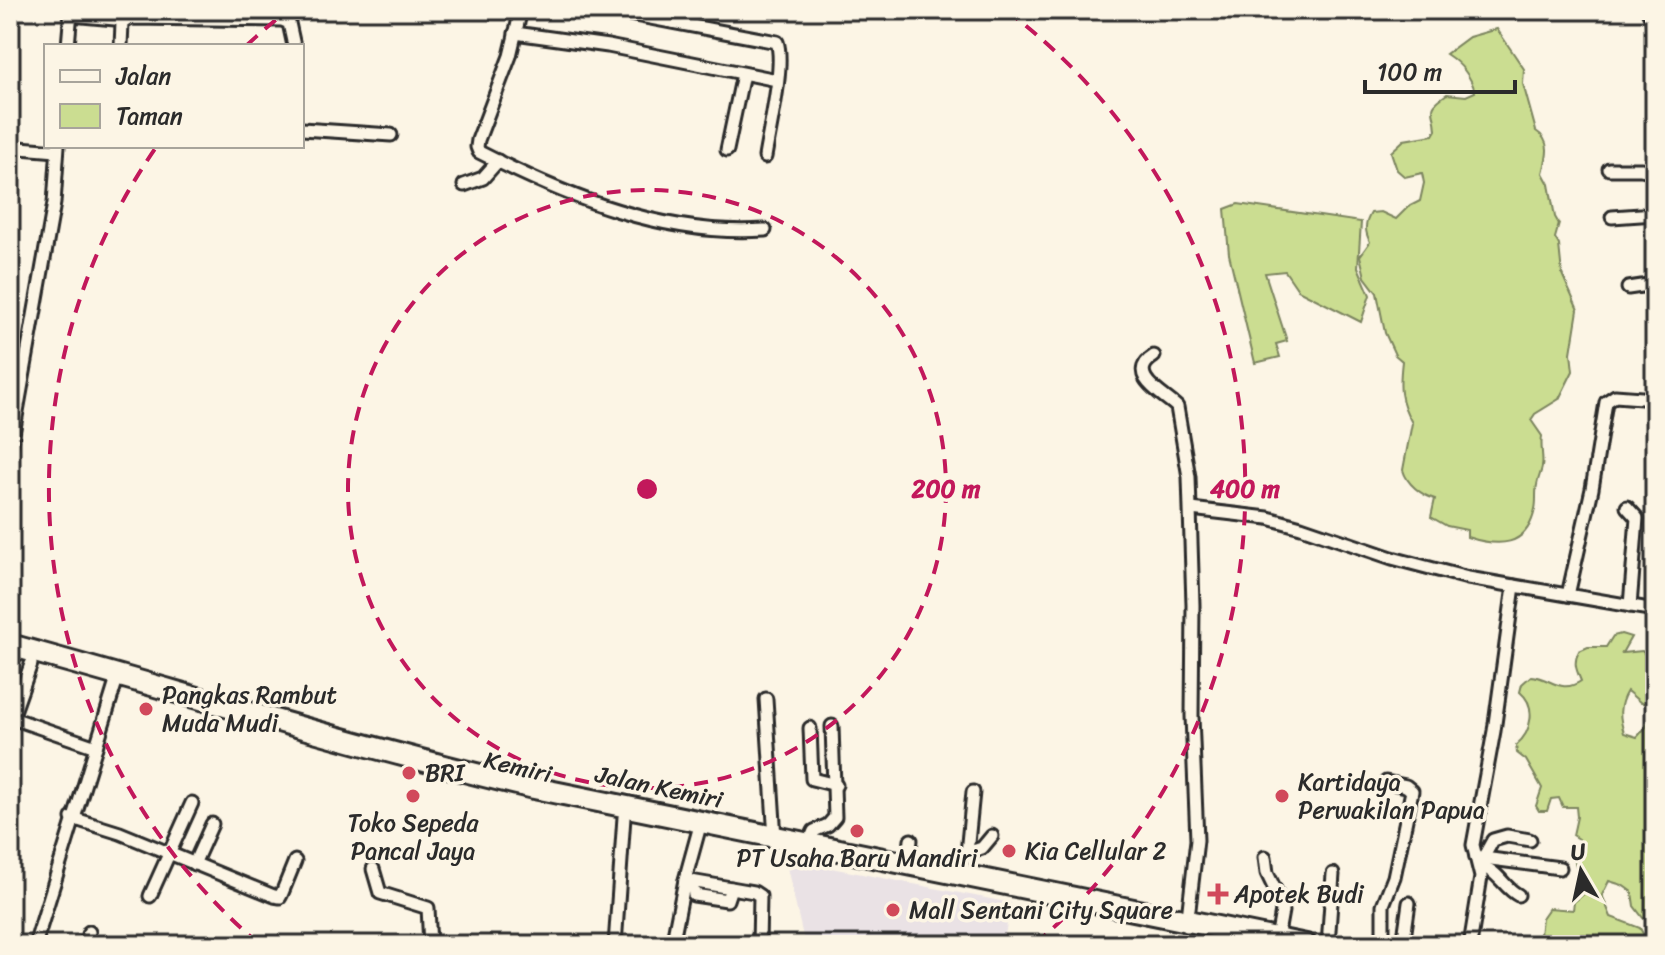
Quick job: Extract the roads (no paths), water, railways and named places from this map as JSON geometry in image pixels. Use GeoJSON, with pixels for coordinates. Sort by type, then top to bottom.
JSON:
{"type":"FeatureCollection","features":[{"type":"Feature","properties":{"kind":"highway","name":"Jalan Kemiri"},"geometry":{"type":"LineString","coordinates":[[10,645],[340,736],[412,759],[699,827],[775,838],[1267,942],[1306,945]]}},
{"type":"Feature","properties":{"kind":"highway","name":"Kemiri"},"geometry":{"type":"LineString","coordinates":[[10,657],[441,776],[624,817],[699,827],[1187,926]]}},
{"type":"Feature","properties":{"kind":"street"},"geometry":{"type":"LineString","coordinates":[[521,10],[495,101],[477,147],[479,152],[566,192],[624,213],[727,232],[765,230]]}},
{"type":"Feature","properties":{"kind":"street"},"geometry":{"type":"LineString","coordinates":[[608,10],[774,41],[779,46],[777,80],[765,157]]}},
{"type":"Feature","properties":{"kind":"street"},"geometry":{"type":"LineString","coordinates":[[1648,10],[1655,27]]}},
{"type":"Feature","properties":{"kind":"street"},"geometry":{"type":"LineString","coordinates":[[68,44],[71,12],[126,20],[282,20],[289,23],[294,44]]}},
{"type":"Feature","properties":{"kind":"street"},"geometry":{"type":"LineString","coordinates":[[121,44],[122,23],[126,20]]}},
{"type":"Feature","properties":{"kind":"street"},"geometry":{"type":"LineString","coordinates":[[515,33],[608,46],[777,80]]}},
{"type":"Feature","properties":{"kind":"street"},"geometry":{"type":"LineString","coordinates":[[727,150],[743,74]]}},
{"type":"Feature","properties":{"kind":"street"},"geometry":{"type":"LineString","coordinates":[[304,129],[391,135]]}},
{"type":"Feature","properties":{"kind":"street"},"geometry":{"type":"LineString","coordinates":[[10,144],[20,148],[58,148],[54,203],[15,389],[10,451]]}},
{"type":"Feature","properties":{"kind":"street"},"geometry":{"type":"LineString","coordinates":[[464,185],[483,178],[498,161]]}},
{"type":"Feature","properties":{"kind":"street"},"geometry":{"type":"LineString","coordinates":[[1609,169],[1655,172]]}},
{"type":"Feature","properties":{"kind":"street"},"geometry":{"type":"LineString","coordinates":[[1612,217],[1655,214]]}},
{"type":"Feature","properties":{"kind":"street"},"geometry":{"type":"LineString","coordinates":[[1628,288],[1655,284]]}},
{"type":"Feature","properties":{"kind":"street"},"geometry":{"type":"LineString","coordinates":[[1154,356],[1144,366],[1146,378],[1149,386],[1174,403],[1178,410],[1191,509],[1192,716],[1197,828],[1187,926]]}},
{"type":"Feature","properties":{"kind":"street"},"geometry":{"type":"LineString","coordinates":[[1568,595],[1592,489],[1606,402],[1615,396],[1655,399]]}},
{"type":"Feature","properties":{"kind":"street"},"geometry":{"type":"LineString","coordinates":[[1627,507],[1637,518],[1630,606]]}},
{"type":"Feature","properties":{"kind":"street"},"geometry":{"type":"LineString","coordinates":[[1191,509],[1268,518],[1412,564],[1514,586],[1655,610]]}},
{"type":"Feature","properties":{"kind":"street"},"geometry":{"type":"LineString","coordinates":[[1470,945],[1480,887],[1480,861],[1473,845],[1487,775],[1514,586]]}},
{"type":"Feature","properties":{"kind":"street"},"geometry":{"type":"LineString","coordinates":[[31,664],[11,720],[96,747]]}},
{"type":"Feature","properties":{"kind":"street"},"geometry":{"type":"LineString","coordinates":[[35,945],[115,685]]}},
{"type":"Feature","properties":{"kind":"street"},"geometry":{"type":"LineString","coordinates":[[766,699],[775,838]]}},
{"type":"Feature","properties":{"kind":"street"},"geometry":{"type":"LineString","coordinates":[[808,845],[814,831],[833,822],[835,817],[832,726]]}},
{"type":"Feature","properties":{"kind":"street"},"geometry":{"type":"LineString","coordinates":[[810,728],[812,779],[836,785]]}},
{"type":"Feature","properties":{"kind":"street"},"geometry":{"type":"LineString","coordinates":[[1383,945],[1383,905],[1394,877],[1412,791],[1406,786],[1386,782]]}},
{"type":"Feature","properties":{"kind":"street"},"geometry":{"type":"LineString","coordinates":[[957,875],[967,853],[973,792]]}},
{"type":"Feature","properties":{"kind":"street"},"geometry":{"type":"LineString","coordinates":[[150,896],[192,803]]}},
{"type":"Feature","properties":{"kind":"street"},"geometry":{"type":"LineString","coordinates":[[615,945],[624,817]]}},
{"type":"Feature","properties":{"kind":"street"},"geometry":{"type":"LineString","coordinates":[[72,818],[280,897],[295,861]]}},
{"type":"Feature","properties":{"kind":"street"},"geometry":{"type":"LineString","coordinates":[[194,864],[212,824]]}},
{"type":"Feature","properties":{"kind":"street"},"geometry":{"type":"LineString","coordinates":[[672,945],[699,827]]}},
{"type":"Feature","properties":{"kind":"street"},"geometry":{"type":"LineString","coordinates":[[967,853],[982,848],[992,836]]}},
{"type":"Feature","properties":{"kind":"street"},"geometry":{"type":"LineString","coordinates":[[1480,861],[1493,840],[1507,836],[1530,840]]}},
{"type":"Feature","properties":{"kind":"street"},"geometry":{"type":"LineString","coordinates":[[908,865],[911,840]]}},
{"type":"Feature","properties":{"kind":"street"},"geometry":{"type":"LineString","coordinates":[[1265,857],[1267,873],[1282,907],[1267,942]]}},
{"type":"Feature","properties":{"kind":"street"},"geometry":{"type":"LineString","coordinates":[[1480,861],[1560,868]]}},
{"type":"Feature","properties":{"kind":"street"},"geometry":{"type":"LineString","coordinates":[[1480,861],[1509,891],[1518,895]]}},
{"type":"Feature","properties":{"kind":"street"},"geometry":{"type":"LineString","coordinates":[[373,869],[380,893],[428,908],[430,945]]}},
{"type":"Feature","properties":{"kind":"street"},"geometry":{"type":"LineString","coordinates":[[1328,945],[1333,874]]}},
{"type":"Feature","properties":{"kind":"street"},"geometry":{"type":"LineString","coordinates":[[688,880],[754,892],[760,896],[759,945]]}},
{"type":"Feature","properties":{"kind":"street"},"geometry":{"type":"LineString","coordinates":[[1403,945],[1409,903]]}},
{"type":"Feature","properties":{"kind":"street"},"geometry":{"type":"LineString","coordinates":[[84,945],[89,932]]}},
{"type":"Feature","properties":{"kind":"place","name":"Pangkas Rambut Muda Mudi"},"geometry":{"type":"Point","coordinates":[146,709]}},
{"type":"Feature","properties":{"kind":"place","name":"BRI"},"geometry":{"type":"Point","coordinates":[409,773]}},
{"type":"Feature","properties":{"kind":"place","name":"Toko Sepeda Pancal Jaya"},"geometry":{"type":"Point","coordinates":[413,796]}},
{"type":"Feature","properties":{"kind":"place","name":"Kartidaya Perwakilan Papua"},"geometry":{"type":"Point","coordinates":[1282,796]}},
{"type":"Feature","properties":{"kind":"place","name":"PT Usaha Baru Mandiri"},"geometry":{"type":"Point","coordinates":[857,831]}},
{"type":"Feature","properties":{"kind":"place","name":"Kia Cellular 2"},"geometry":{"type":"Point","coordinates":[1009,851]}},
{"type":"Feature","properties":{"kind":"place","name":"Apotek Budi"},"geometry":{"type":"Point","coordinates":[1218,894]}},
{"type":"Feature","properties":{"kind":"place","name":"Mall Sentani City Square"},"geometry":{"type":"Point","coordinates":[893,910]}}]}
